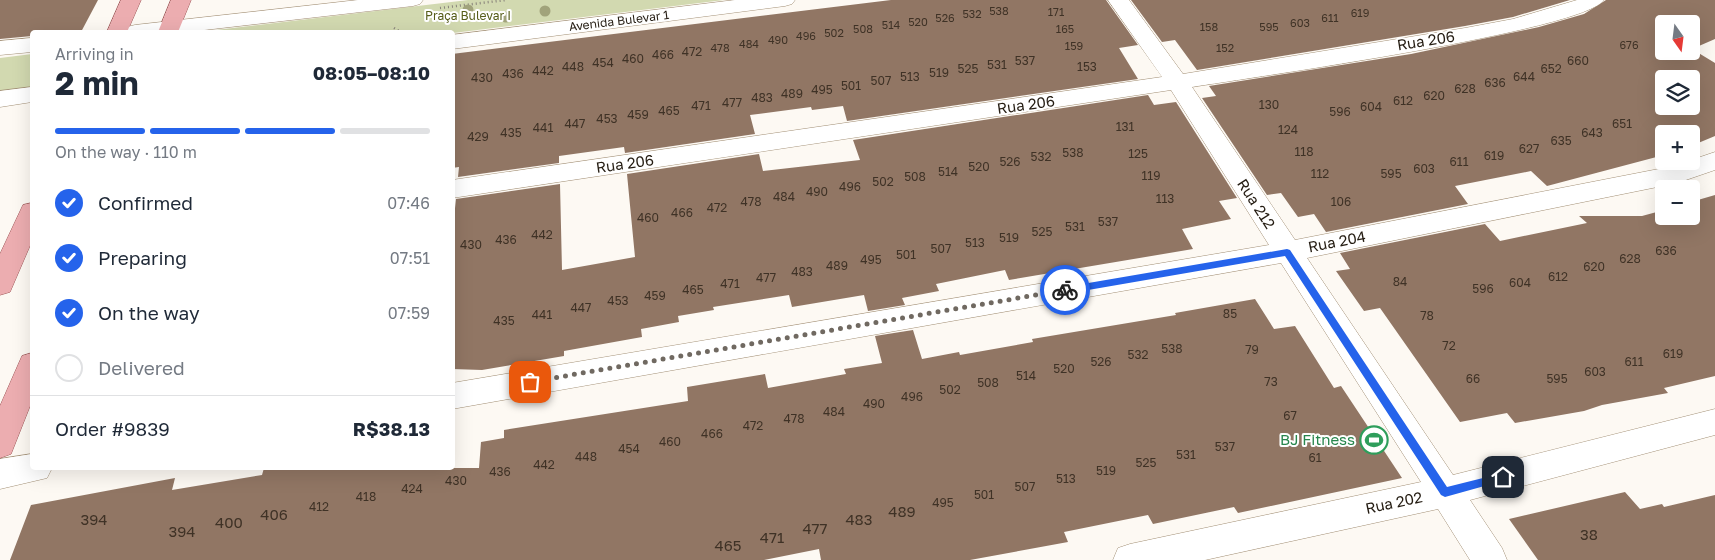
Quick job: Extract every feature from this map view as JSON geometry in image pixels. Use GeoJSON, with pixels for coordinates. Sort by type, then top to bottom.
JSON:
{"type":"FeatureCollection","features":[{"type":"Feature","properties":{"kind":"main road"},"geometry":{"type":"LineString","coordinates":[[118,30],[131,0]]}},
{"type":"Feature","properties":{"kind":"main road"},"geometry":{"type":"LineString","coordinates":[[169,30],[181,0]]}},
{"type":"Feature","properties":{"kind":"main road"},"geometry":{"type":"LineString","coordinates":[[0,284],[7,254],[30,215]]}},
{"type":"Feature","properties":{"kind":"main road"},"geometry":{"type":"LineString","coordinates":[[0,444],[30,370]]}},
{"type":"Feature","properties":{"kind":"street"},"geometry":{"type":"LineString","coordinates":[[169,30],[412,0]]}},
{"type":"Feature","properties":{"kind":"street","name":"Avenida Bulevar 1"},"geometry":{"type":"LineString","coordinates":[[455,42],[785,0]]}},
{"type":"Feature","properties":{"kind":"street","name":"Rua 212"},"geometry":{"type":"LineString","coordinates":[[1118,0],[1177,82],[1490,560]]}},
{"type":"Feature","properties":{"kind":"street","name":"Rua 206"},"geometry":{"type":"LineString","coordinates":[[455,189],[1177,82],[1508,26],[1581,6],[1594,0]]}},
{"type":"Feature","properties":{"kind":"street"},"geometry":{"type":"LineString","coordinates":[[0,48],[30,45]]}},
{"type":"Feature","properties":{"kind":"street"},"geometry":{"type":"LineString","coordinates":[[0,99],[30,95]]}},
{"type":"Feature","properties":{"kind":"street","name":"Rua 204"},"geometry":{"type":"LineString","coordinates":[[455,395],[1287,252],[1677,174],[1715,161]]}},
{"type":"Feature","properties":{"kind":"street","name":"Rua 202"},"geometry":{"type":"LineString","coordinates":[[1130,560],[1445,492],[1715,422]]}},
{"type":"Feature","properties":{"kind":"street"},"geometry":{"type":"LineString","coordinates":[[0,474],[30,469]]}},
{"type":"Feature","properties":{"kind":"path"},"geometry":{"type":"LineString","coordinates":[[438,8],[506,0]]}},
{"type":"Feature","properties":{"kind":"green space","name":"Praça Bulevar I"},"geometry":{"type":"Polygon","coordinates":[[[468,0],[724,0],[455,33],[455,30],[216,30],[468,0]]]}},
{"type":"Feature","properties":{"kind":"green space"},"geometry":{"type":"Polygon","coordinates":[[[30,54],[30,87],[0,91],[0,58],[30,54]]]}},
{"type":"Feature","properties":{"kind":"building"},"geometry":{"type":"Polygon","coordinates":[[[0,0],[98,0],[82,30],[30,30],[30,36],[0,39],[0,0]]]}},
{"type":"Feature","properties":{"kind":"building"},"geometry":{"type":"Polygon","coordinates":[[[891,0],[1106,0],[1138,45],[1119,48],[1138,79],[847,121],[843,106],[812,110],[811,107],[750,115],[755,134],[625,153],[624,147],[559,156],[559,163],[458,177],[459,167],[455,168],[455,54],[891,0]]]}},
{"type":"Feature","properties":{"kind":"building"},"geometry":{"type":"Polygon","coordinates":[[[1131,0],[1570,0],[1513,17],[1197,70],[1175,40],[1162,42],[1131,0]]]}},
{"type":"Feature","properties":{"kind":"building"},"geometry":{"type":"Polygon","coordinates":[[[1606,0],[1715,0],[1715,39],[1700,46],[1700,15],[1655,15],[1655,60],[1700,60],[1700,54],[1715,63],[1715,136],[1700,142],[1700,125],[1655,125],[1655,157],[1547,186],[1531,171],[1455,186],[1468,204],[1326,232],[1314,214],[1298,217],[1281,193],[1267,195],[1202,98],[1216,96],[1209,86],[1411,54],[1539,27],[1584,14],[1606,0]]]}},
{"type":"Feature","properties":{"kind":"building"},"geometry":{"type":"Polygon","coordinates":[[[1148,95],[1154,105],[1176,102],[1237,198],[1219,201],[1231,219],[1182,229],[1193,249],[1009,280],[1005,270],[936,284],[939,291],[902,298],[905,305],[868,311],[864,295],[792,307],[789,295],[713,307],[714,310],[678,316],[679,322],[641,329],[642,337],[564,351],[564,356],[482,370],[455,369],[456,199],[560,184],[562,270],[635,257],[627,174],[759,154],[763,171],[860,160],[853,140],[1148,95]]]}},
{"type":"Feature","properties":{"kind":"building"},"geometry":{"type":"Polygon","coordinates":[[[1715,195],[1715,376],[1664,388],[1668,393],[1602,405],[1584,411],[1515,423],[1507,413],[1460,422],[1380,308],[1364,311],[1336,271],[1350,269],[1340,253],[1485,224],[1500,241],[1587,223],[1579,216],[1642,216],[1655,212],[1655,225],[1700,225],[1700,199],[1715,195]]]}},
{"type":"Feature","properties":{"kind":"building"},"geometry":{"type":"Polygon","coordinates":[[[1255,299],[1274,329],[1295,326],[1334,388],[1341,386],[1402,478],[1238,513],[1234,507],[1153,524],[1148,515],[1064,532],[1068,542],[970,560],[821,560],[819,549],[764,560],[10,560],[31,505],[175,478],[172,490],[262,475],[263,470],[455,470],[455,468],[479,468],[481,442],[504,438],[504,430],[688,401],[687,387],[765,374],[768,388],[846,374],[844,369],[882,363],[875,336],[913,330],[922,359],[959,352],[960,355],[1033,342],[1032,339],[1176,315],[1175,313],[1255,299]]]}},
{"type":"Feature","properties":{"kind":"building"},"geometry":{"type":"Polygon","coordinates":[[[1625,492],[1640,509],[1662,504],[1664,507],[1715,495],[1715,560],[1538,560],[1509,519],[1625,492]]]}},
{"type":"Feature","properties":{"kind":"way so far"},"geometry":{"type":"LineString","coordinates":[[530,382],[1065,290]]}},
{"type":"Feature","properties":{"kind":"place","name":"BJ Fitness"},"geometry":{"type":"Point","coordinates":[1374,440]}},
{"type":"Feature","properties":{"kind":"route"},"geometry":{"type":"LineString","coordinates":[[1065,290],[1287,252],[1445,492],[1503,477]]}}]}
